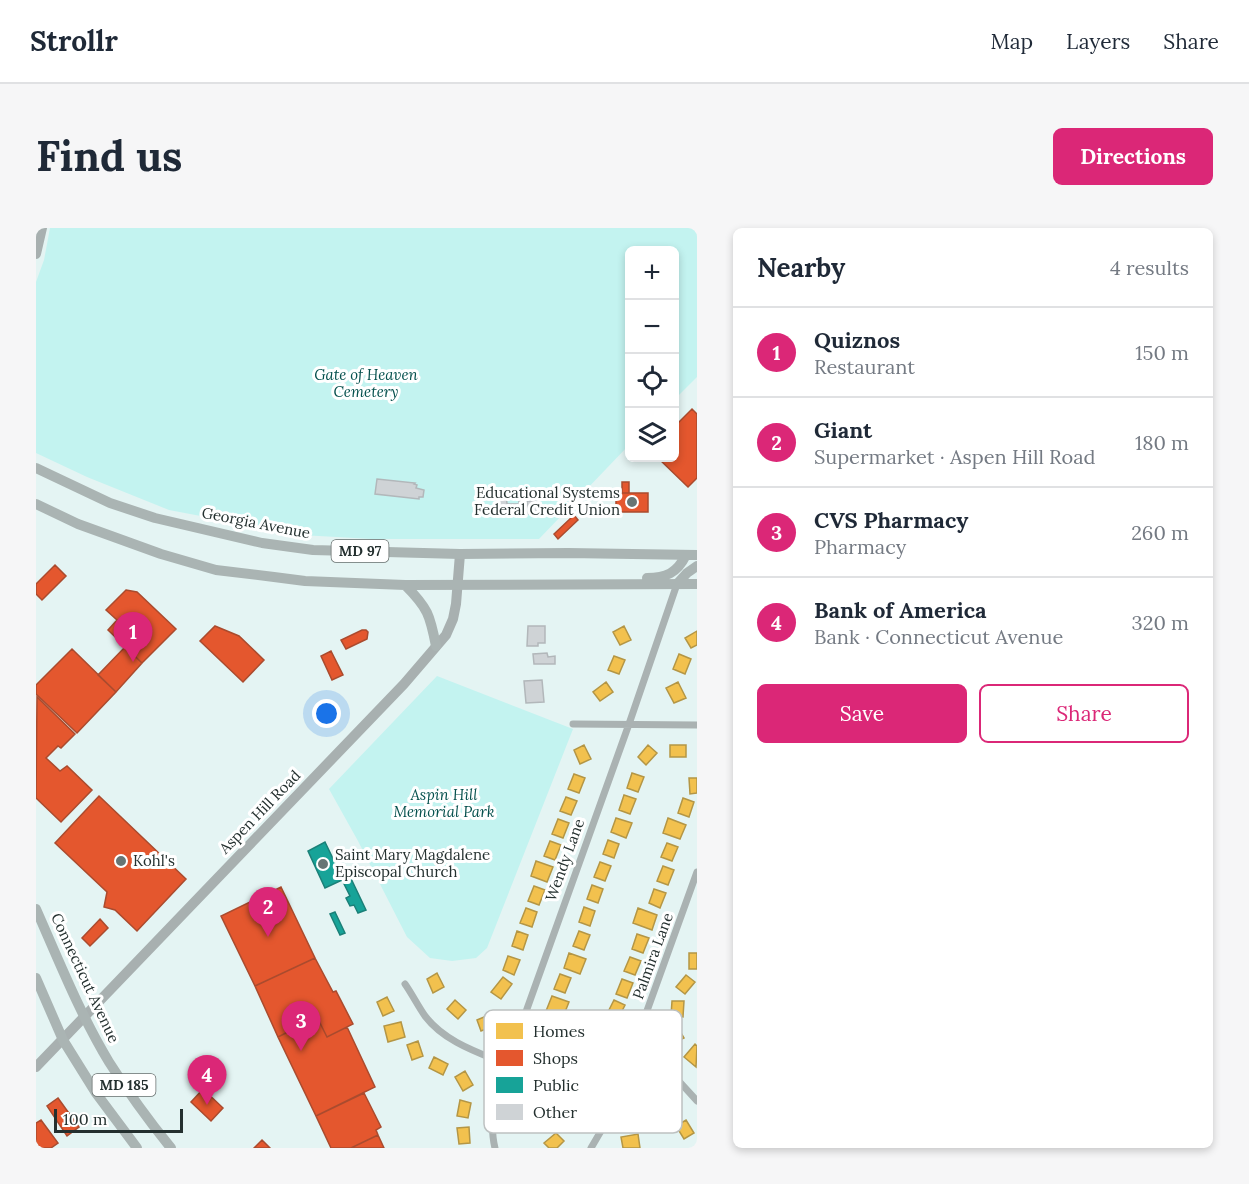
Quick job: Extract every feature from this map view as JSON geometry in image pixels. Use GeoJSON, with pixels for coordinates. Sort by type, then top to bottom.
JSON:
{"type":"FeatureCollection","features":[{"type":"Feature","properties":{"kind":"main road","name":"Georgia Avenue"},"geometry":{"type":"LineString","coordinates":[[36,468],[110,503],[155,518],[262,543],[312,550],[460,554],[692,555]]}},
{"type":"Feature","properties":{"kind":"main road","name":"MD 97"},"geometry":{"type":"LineString","coordinates":[[36,504],[78,524],[216,570],[305,581],[458,586],[697,584]]}},
{"type":"Feature","properties":{"kind":"main road"},"geometry":{"type":"LineString","coordinates":[[603,585],[614,579],[666,576],[692,555]]}},
{"type":"Feature","properties":{"kind":"main road"},"geometry":{"type":"LineString","coordinates":[[677,584],[697,566]]}},
{"type":"Feature","properties":{"kind":"main road"},"geometry":{"type":"LineString","coordinates":[[405,585],[428,613],[436,646]]}},
{"type":"Feature","properties":{"kind":"main road","name":"Connecticut Avenue"},"geometry":{"type":"LineString","coordinates":[[36,909],[84,1017],[119,1077],[171,1148]]}},
{"type":"Feature","properties":{"kind":"main road","name":"MD 185"},"geometry":{"type":"LineString","coordinates":[[36,978],[63,1040],[96,1093],[137,1148]]}},
{"type":"Feature","properties":{"kind":"street"},"geometry":{"type":"LineString","coordinates":[[36,254],[42,228]]}},
{"type":"Feature","properties":{"kind":"street","name":"Aspen Hill Road"},"geometry":{"type":"LineString","coordinates":[[36,1067],[404,684],[446,635],[453,618],[460,554]]}},
{"type":"Feature","properties":{"kind":"street","name":"Wendy Lane"},"geometry":{"type":"LineString","coordinates":[[526,1010],[677,584]]}},
{"type":"Feature","properties":{"kind":"street"},"geometry":{"type":"LineString","coordinates":[[573,724],[697,725]]}},
{"type":"Feature","properties":{"kind":"street","name":"Palmira Lane"},"geometry":{"type":"LineString","coordinates":[[648,1010],[697,872]]}},
{"type":"Feature","properties":{"kind":"street"},"geometry":{"type":"LineString","coordinates":[[405,984],[426,1017],[444,1036],[484,1055]]}},
{"type":"Feature","properties":{"kind":"street"},"geometry":{"type":"LineString","coordinates":[[682,1084],[697,1101]]}},
{"type":"Feature","properties":{"kind":"street","name":"Wendy Lane"},"geometry":{"type":"LineString","coordinates":[[493,1133],[495,1148]]}},
{"type":"Feature","properties":{"kind":"street","name":"Palmira Lane"},"geometry":{"type":"LineString","coordinates":[[591,1148],[600,1133]]}},
{"type":"Feature","properties":{"kind":"green space","name":"Gate of Heaven Cemetery"},"geometry":{"type":"Polygon","coordinates":[[[50,228],[697,228],[697,377],[679,395],[679,246],[625,246],[625,449],[539,539],[372,539],[301,535],[169,510],[87,477],[36,453],[36,282],[44,260],[50,228]]]}},
{"type":"Feature","properties":{"kind":"green space","name":"Aspin Hill Memorial Park"},"geometry":{"type":"Polygon","coordinates":[[[437,676],[573,729],[487,948],[476,958],[452,961],[430,958],[407,937],[329,789],[437,676]]]}},
{"type":"Feature","properties":{"kind":"building: Homes"},"geometry":{"type":"Polygon","coordinates":[[[624,626],[631,640],[620,645],[613,632],[624,626]]]}},
{"type":"Feature","properties":{"kind":"building: Homes"},"geometry":{"type":"Polygon","coordinates":[[[697,631],[697,645],[691,648],[685,638],[697,631]]]}},
{"type":"Feature","properties":{"kind":"building: Homes"},"geometry":{"type":"Polygon","coordinates":[[[679,654],[691,659],[685,674],[673,669],[679,654]]]}},
{"type":"Feature","properties":{"kind":"building: Homes"},"geometry":{"type":"Polygon","coordinates":[[[614,656],[625,660],[619,674],[608,670],[614,656]]]}},
{"type":"Feature","properties":{"kind":"building: Homes"},"geometry":{"type":"Polygon","coordinates":[[[606,682],[613,692],[600,701],[593,692],[606,682]]]}},
{"type":"Feature","properties":{"kind":"building: Homes"},"geometry":{"type":"Polygon","coordinates":[[[678,682],[686,698],[674,703],[666,688],[678,682]]]}},
{"type":"Feature","properties":{"kind":"building: Homes"},"geometry":{"type":"Polygon","coordinates":[[[584,745],[591,759],[580,764],[574,750],[584,745]]]}},
{"type":"Feature","properties":{"kind":"building: Homes"},"geometry":{"type":"Polygon","coordinates":[[[648,745],[657,753],[646,765],[638,757],[648,745]]]}},
{"type":"Feature","properties":{"kind":"building: Homes"},"geometry":{"type":"Polygon","coordinates":[[[670,745],[686,745],[686,757],[670,757],[670,745]]]}},
{"type":"Feature","properties":{"kind":"building: Homes"},"geometry":{"type":"Polygon","coordinates":[[[632,773],[644,777],[638,792],[627,788],[632,773]]]}},
{"type":"Feature","properties":{"kind":"building: Homes"},"geometry":{"type":"Polygon","coordinates":[[[574,774],[585,778],[579,793],[568,789],[574,774]]]}},
{"type":"Feature","properties":{"kind":"building: Homes"},"geometry":{"type":"Polygon","coordinates":[[[689,778],[697,778],[697,793],[690,794],[689,778]]]}},
{"type":"Feature","properties":{"kind":"building: Homes"},"geometry":{"type":"Polygon","coordinates":[[[624,795],[636,799],[630,814],[619,810],[624,795]]]}},
{"type":"Feature","properties":{"kind":"building: Homes"},"geometry":{"type":"Polygon","coordinates":[[[566,797],[577,801],[571,815],[560,811],[566,797]]]}},
{"type":"Feature","properties":{"kind":"building: Homes"},"geometry":{"type":"Polygon","coordinates":[[[683,798],[694,802],[689,817],[678,813],[683,798]]]}},
{"type":"Feature","properties":{"kind":"building: Homes"},"geometry":{"type":"Polygon","coordinates":[[[616,818],[632,823],[626,838],[611,832],[616,818]]]}},
{"type":"Feature","properties":{"kind":"building: Homes"},"geometry":{"type":"Polygon","coordinates":[[[668,818],[686,825],[680,839],[663,833],[668,818]]]}},
{"type":"Feature","properties":{"kind":"building: Homes"},"geometry":{"type":"Polygon","coordinates":[[[558,819],[569,823],[563,838],[552,834],[558,819]]]}},
{"type":"Feature","properties":{"kind":"building: Homes"},"geometry":{"type":"Polygon","coordinates":[[[608,840],[619,844],[614,858],[603,854],[608,840]]]}},
{"type":"Feature","properties":{"kind":"building: Homes"},"geometry":{"type":"Polygon","coordinates":[[[550,841],[561,845],[555,860],[544,856],[550,841]]]}},
{"type":"Feature","properties":{"kind":"building: Homes"},"geometry":{"type":"Polygon","coordinates":[[[667,843],[678,847],[672,861],[661,857],[667,843]]]}},
{"type":"Feature","properties":{"kind":"building: Homes"},"geometry":{"type":"Polygon","coordinates":[[[536,861],[553,867],[547,882],[531,876],[536,861]]]}},
{"type":"Feature","properties":{"kind":"building: Homes"},"geometry":{"type":"Polygon","coordinates":[[[600,862],[611,866],[605,881],[594,877],[600,862]]]}},
{"type":"Feature","properties":{"kind":"building: Homes"},"geometry":{"type":"Polygon","coordinates":[[[663,866],[674,870],[668,885],[657,881],[663,866]]]}},
{"type":"Feature","properties":{"kind":"building: Homes"},"geometry":{"type":"Polygon","coordinates":[[[592,885],[603,889],[598,903],[587,899],[592,885]]]}},
{"type":"Feature","properties":{"kind":"building: Homes"},"geometry":{"type":"Polygon","coordinates":[[[534,886],[545,890],[539,905],[528,901],[534,886]]]}},
{"type":"Feature","properties":{"kind":"building: Homes"},"geometry":{"type":"Polygon","coordinates":[[[654,889],[666,893],[660,908],[649,903],[654,889]]]}},
{"type":"Feature","properties":{"kind":"building: Homes"},"geometry":{"type":"Polygon","coordinates":[[[584,907],[595,911],[590,926],[579,922],[584,907]]]}},
{"type":"Feature","properties":{"kind":"building: Homes"},"geometry":{"type":"Polygon","coordinates":[[[526,908],[537,912],[532,927],[520,923],[526,908]]]}},
{"type":"Feature","properties":{"kind":"building: Homes"},"geometry":{"type":"Polygon","coordinates":[[[638,908],[657,915],[652,930],[633,923],[638,908]]]}},
{"type":"Feature","properties":{"kind":"building: Homes"},"geometry":{"type":"Polygon","coordinates":[[[517,931],[528,935],[523,950],[512,946],[517,931]]]}},
{"type":"Feature","properties":{"kind":"building: Homes"},"geometry":{"type":"Polygon","coordinates":[[[579,931],[590,935],[584,950],[573,946],[579,931]]]}},
{"type":"Feature","properties":{"kind":"building: Homes"},"geometry":{"type":"Polygon","coordinates":[[[637,934],[649,938],[643,953],[632,949],[637,934]]]}},
{"type":"Feature","properties":{"kind":"building: Homes"},"geometry":{"type":"Polygon","coordinates":[[[569,953],[586,959],[580,974],[564,968],[569,953]]]}},
{"type":"Feature","properties":{"kind":"building: Homes"},"geometry":{"type":"Polygon","coordinates":[[[689,953],[697,953],[697,969],[689,969],[689,953]]]}},
{"type":"Feature","properties":{"kind":"building: Homes"},"geometry":{"type":"Polygon","coordinates":[[[508,956],[520,960],[514,975],[503,970],[508,956]]]}},
{"type":"Feature","properties":{"kind":"building: Homes"},"geometry":{"type":"Polygon","coordinates":[[[630,957],[641,961],[635,975],[624,971],[630,957]]]}},
{"type":"Feature","properties":{"kind":"building: Homes"},"geometry":{"type":"Polygon","coordinates":[[[437,973],[444,987],[433,993],[427,979],[437,973]]]}},
{"type":"Feature","properties":{"kind":"building: Homes"},"geometry":{"type":"Polygon","coordinates":[[[560,974],[571,978],[565,993],[554,989],[560,974]]]}},
{"type":"Feature","properties":{"kind":"building: Homes"},"geometry":{"type":"Polygon","coordinates":[[[686,975],[695,982],[685,994],[676,987],[686,975]]]}},
{"type":"Feature","properties":{"kind":"building: Homes"},"geometry":{"type":"Polygon","coordinates":[[[503,977],[512,984],[501,999],[491,992],[503,977]]]}},
{"type":"Feature","properties":{"kind":"building: Homes"},"geometry":{"type":"Polygon","coordinates":[[[622,979],[633,983],[627,998],[616,994],[622,979]]]}},
{"type":"Feature","properties":{"kind":"building: Homes"},"geometry":{"type":"Polygon","coordinates":[[[552,996],[569,1002],[566,1010],[546,1010],[552,996]]]}},
{"type":"Feature","properties":{"kind":"building: Homes"},"geometry":{"type":"Polygon","coordinates":[[[387,997],[394,1011],[383,1016],[377,1002],[387,997]]]}},
{"type":"Feature","properties":{"kind":"building: Homes"},"geometry":{"type":"Polygon","coordinates":[[[455,1000],[466,1010],[458,1019],[447,1009],[455,1000]]]}},
{"type":"Feature","properties":{"kind":"building: Homes"},"geometry":{"type":"Polygon","coordinates":[[[614,1000],[625,1005],[622,1010],[609,1010],[614,1000]]]}},
{"type":"Feature","properties":{"kind":"building: Homes"},"geometry":{"type":"Polygon","coordinates":[[[672,1001],[684,1001],[683,1017],[682,1010],[671,1010],[672,1001]]]}},
{"type":"Feature","properties":{"kind":"building: Homes"},"geometry":{"type":"Polygon","coordinates":[[[484,1017],[484,1030],[481,1031],[477,1020],[484,1017]]]}},
{"type":"Feature","properties":{"kind":"building: Homes"},"geometry":{"type":"Polygon","coordinates":[[[401,1022],[405,1037],[388,1042],[384,1026],[401,1022]]]}},
{"type":"Feature","properties":{"kind":"building: Homes"},"geometry":{"type":"Polygon","coordinates":[[[418,1041],[423,1056],[412,1060],[407,1045],[418,1041]]]}},
{"type":"Feature","properties":{"kind":"building: Homes"},"geometry":{"type":"Polygon","coordinates":[[[695,1044],[697,1046],[696,1067],[684,1057],[695,1044]]]}},
{"type":"Feature","properties":{"kind":"building: Homes"},"geometry":{"type":"Polygon","coordinates":[[[434,1057],[448,1064],[443,1075],[429,1068],[434,1057]]]}},
{"type":"Feature","properties":{"kind":"building: Homes"},"geometry":{"type":"Polygon","coordinates":[[[465,1071],[473,1085],[463,1091],[455,1077],[465,1071]]]}},
{"type":"Feature","properties":{"kind":"building: Homes"},"geometry":{"type":"Polygon","coordinates":[[[460,1100],[471,1103],[468,1118],[457,1116],[460,1100]]]}},
{"type":"Feature","properties":{"kind":"building: Homes"},"geometry":{"type":"Polygon","coordinates":[[[686,1120],[694,1133],[684,1139],[680,1133],[682,1122],[686,1120]]]}},
{"type":"Feature","properties":{"kind":"building: Homes"},"geometry":{"type":"Polygon","coordinates":[[[469,1127],[470,1143],[459,1144],[457,1128],[469,1127]]]}},
{"type":"Feature","properties":{"kind":"building: Homes"},"geometry":{"type":"Polygon","coordinates":[[[556,1133],[564,1141],[557,1148],[549,1148],[544,1143],[556,1133]]]}},
{"type":"Feature","properties":{"kind":"building: Homes"},"geometry":{"type":"Polygon","coordinates":[[[638,1134],[640,1148],[623,1148],[621,1137],[638,1134]]]}},
{"type":"Feature","properties":{"kind":"building: Shops"},"geometry":{"type":"Polygon","coordinates":[[[692,409],[697,414],[697,478],[688,487],[662,462],[679,462],[679,422],[692,409]]]}},
{"type":"Feature","properties":{"kind":"building: Shops"},"geometry":{"type":"Polygon","coordinates":[[[622,482],[629,482],[629,493],[622,493],[622,482]]]}},
{"type":"Feature","properties":{"kind":"building: Shops","name":"Educational Systems Federal Credit Union"},"geometry":{"type":"Polygon","coordinates":[[[616,493],[648,493],[648,512],[616,512],[616,493]]]}},
{"type":"Feature","properties":{"kind":"building: Shops"},"geometry":{"type":"Polygon","coordinates":[[[574,515],[578,520],[558,539],[554,534],[574,515]]]}},
{"type":"Feature","properties":{"kind":"building: Shops"},"geometry":{"type":"Polygon","coordinates":[[[55,565],[66,576],[42,600],[36,594],[36,584],[55,565]]]}},
{"type":"Feature","properties":{"kind":"building: Shops"},"geometry":{"type":"Polygon","coordinates":[[[126,590],[137,592],[176,629],[142,663],[108,630],[117,620],[106,610],[126,590]]]}},
{"type":"Feature","properties":{"kind":"building: Shops"},"geometry":{"type":"Polygon","coordinates":[[[215,626],[239,636],[264,660],[243,682],[200,641],[215,626]]]}},
{"type":"Feature","properties":{"kind":"building: Shops"},"geometry":{"type":"Polygon","coordinates":[[[362,630],[368,632],[367,639],[346,649],[341,640],[362,630]]]}},
{"type":"Feature","properties":{"kind":"building: Shops"},"geometry":{"type":"Polygon","coordinates":[[[125,647],[142,663],[116,692],[98,675],[125,647]]]}},
{"type":"Feature","properties":{"kind":"building: Shops"},"geometry":{"type":"Polygon","coordinates":[[[72,649],[116,692],[77,733],[36,694],[36,685],[72,649]]]}},
{"type":"Feature","properties":{"kind":"building: Shops"},"geometry":{"type":"Polygon","coordinates":[[[331,651],[343,675],[332,680],[321,656],[331,651]]]}},
{"type":"Feature","properties":{"kind":"building: Shops"},"geometry":{"type":"Polygon","coordinates":[[[37,697],[75,734],[61,748],[58,746],[46,758],[60,771],[67,766],[92,790],[61,822],[36,798],[37,697]]]}},
{"type":"Feature","properties":{"kind":"building: Shops","name":"Kohl's"},"geometry":{"type":"Polygon","coordinates":[[[99,796],[186,879],[137,931],[115,910],[104,907],[107,892],[55,843],[99,796]]]}},
{"type":"Feature","properties":{"kind":"building: Shops"},"geometry":{"type":"Polygon","coordinates":[[[281,887],[315,958],[255,986],[221,916],[281,887]]]}},
{"type":"Feature","properties":{"kind":"building: Shops"},"geometry":{"type":"Polygon","coordinates":[[[100,919],[108,928],[90,946],[82,938],[100,919]]]}},
{"type":"Feature","properties":{"kind":"building: Shops"},"geometry":{"type":"Polygon","coordinates":[[[315,958],[353,1024],[327,1037],[317,1017],[278,1037],[255,986],[315,958]]]}},
{"type":"Feature","properties":{"kind":"building: Shops"},"geometry":{"type":"Polygon","coordinates":[[[317,1017],[327,1037],[347,1027],[375,1087],[316,1116],[278,1037],[317,1017]]]}},
{"type":"Feature","properties":{"kind":"building: Shops"},"geometry":{"type":"Polygon","coordinates":[[[203,1089],[223,1108],[211,1121],[191,1102],[203,1089]]]}},
{"type":"Feature","properties":{"kind":"building: Shops"},"geometry":{"type":"Polygon","coordinates":[[[364,1093],[381,1127],[376,1130],[378,1135],[351,1148],[331,1148],[316,1116],[364,1093]]]}},
{"type":"Feature","properties":{"kind":"building: Shops"},"geometry":{"type":"Polygon","coordinates":[[[58,1098],[79,1127],[67,1136],[47,1106],[58,1098]]]}},
{"type":"Feature","properties":{"kind":"building: Shops"},"geometry":{"type":"Polygon","coordinates":[[[41,1120],[58,1143],[51,1148],[40,1148],[36,1143],[36,1123],[41,1120]]]}},
{"type":"Feature","properties":{"kind":"building: Shops"},"geometry":{"type":"Polygon","coordinates":[[[378,1135],[384,1148],[351,1148],[378,1135]]]}},
{"type":"Feature","properties":{"kind":"building: Shops"},"geometry":{"type":"Polygon","coordinates":[[[262,1140],[270,1148],[254,1148],[262,1140]]]}},
{"type":"Feature","properties":{"kind":"building: Public"},"geometry":{"type":"Polygon","coordinates":[[[325,842],[338,869],[345,866],[366,910],[358,913],[354,905],[350,906],[346,898],[350,896],[342,880],[325,888],[308,851],[325,842]]]}},
{"type":"Feature","properties":{"kind":"building: Public"},"geometry":{"type":"Polygon","coordinates":[[[335,912],[345,933],[340,935],[330,914],[335,912]]]}},
{"type":"Feature","properties":{"kind":"building: Other"},"geometry":{"type":"Polygon","coordinates":[[[377,479],[415,483],[416,488],[424,490],[423,497],[419,499],[375,494],[377,479]]]}},
{"type":"Feature","properties":{"kind":"building: Other"},"geometry":{"type":"Polygon","coordinates":[[[497,492],[506,492],[507,504],[527,504],[526,514],[497,514],[497,492]]]}},
{"type":"Feature","properties":{"kind":"building: Other"},"geometry":{"type":"Polygon","coordinates":[[[519,496],[525,496],[525,502],[519,503],[519,496]]]}},
{"type":"Feature","properties":{"kind":"building: Other"},"geometry":{"type":"Polygon","coordinates":[[[527,501],[539,501],[539,514],[526,514],[527,501]]]}},
{"type":"Feature","properties":{"kind":"building: Other"},"geometry":{"type":"Polygon","coordinates":[[[528,626],[545,626],[545,643],[538,643],[538,646],[527,646],[528,626]]]}},
{"type":"Feature","properties":{"kind":"building: Other"},"geometry":{"type":"Polygon","coordinates":[[[547,653],[548,657],[555,656],[555,664],[534,664],[533,654],[547,653]]]}},
{"type":"Feature","properties":{"kind":"building: Other"},"geometry":{"type":"Polygon","coordinates":[[[542,680],[544,702],[526,703],[524,681],[542,680]]]}},
{"type":"Feature","properties":{"kind":"place","name":"Educational Systems Federal Credit Union"},"geometry":{"type":"Point","coordinates":[632,502]}},
{"type":"Feature","properties":{"kind":"place","name":"Quiznos"},"geometry":{"type":"Point","coordinates":[133,662]}},
{"type":"Feature","properties":{"kind":"place","name":"Kohl's"},"geometry":{"type":"Point","coordinates":[121,861]}},
{"type":"Feature","properties":{"kind":"place","name":"Saint Mary Magdalene Episcopal Church"},"geometry":{"type":"Point","coordinates":[323,864]}},
{"type":"Feature","properties":{"kind":"place","name":"Giant"},"geometry":{"type":"Point","coordinates":[268,937]}},
{"type":"Feature","properties":{"kind":"place","name":"CVS Pharmacy"},"geometry":{"type":"Point","coordinates":[301,1051]}},
{"type":"Feature","properties":{"kind":"place","name":"Bank of America"},"geometry":{"type":"Point","coordinates":[207,1105]}}]}
